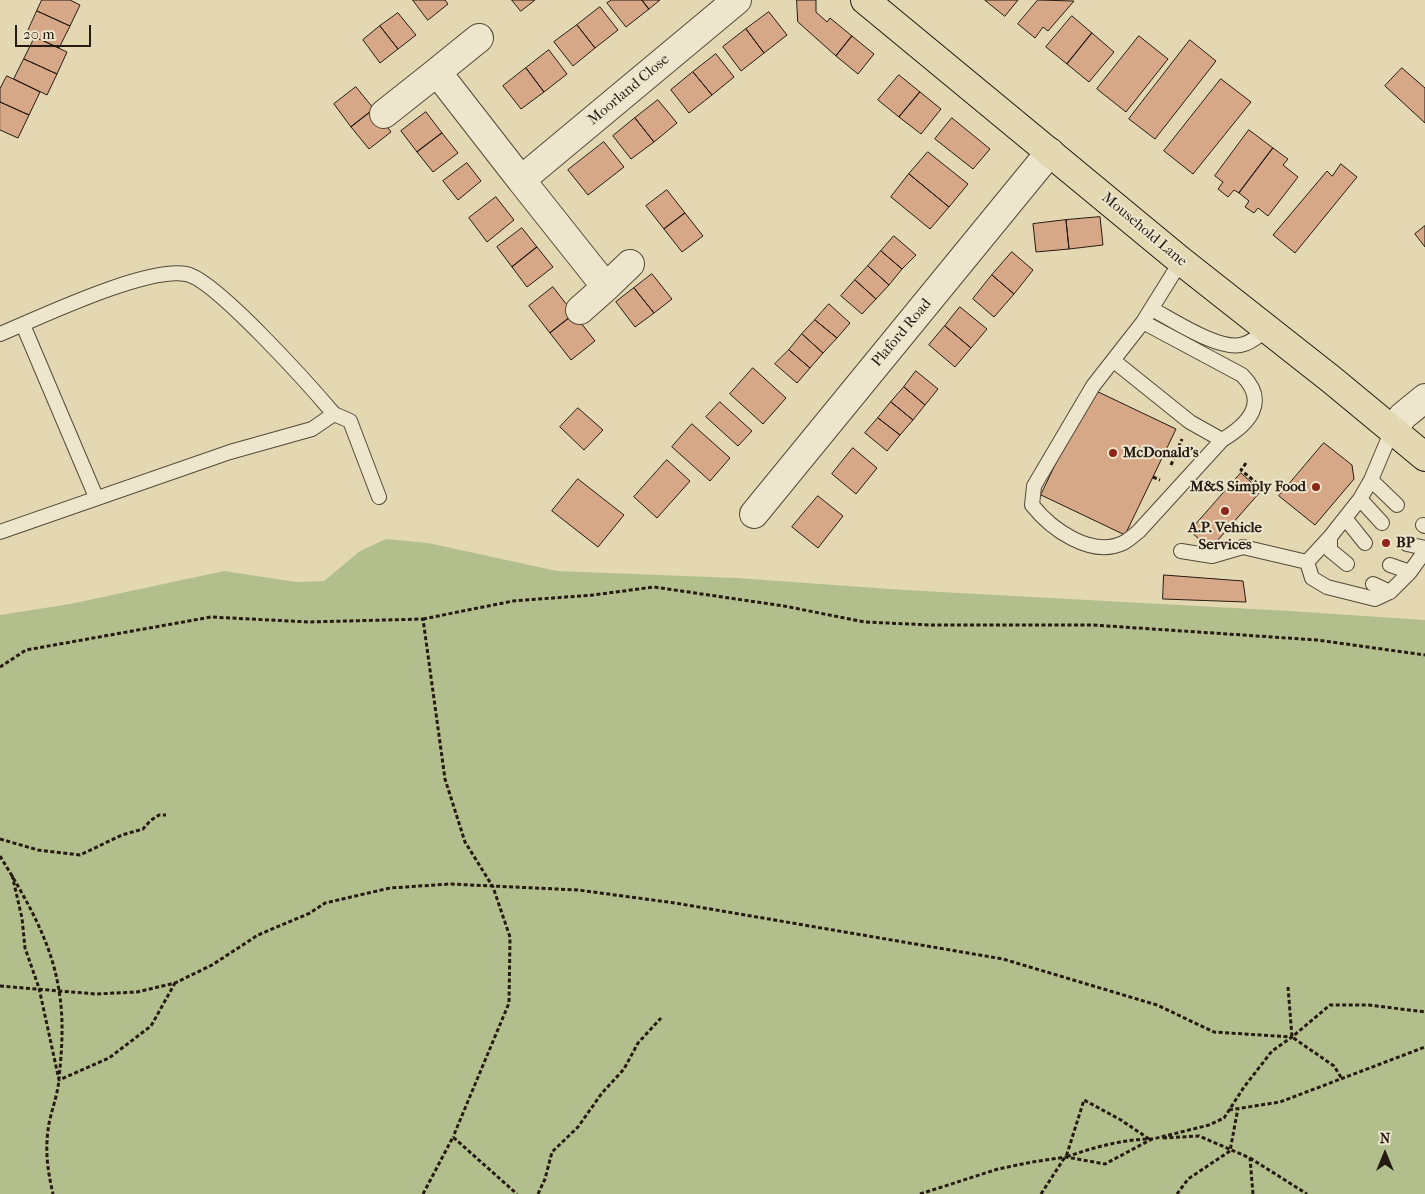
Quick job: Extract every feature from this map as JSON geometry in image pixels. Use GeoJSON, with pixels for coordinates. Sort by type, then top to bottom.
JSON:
{"type":"FeatureCollection","features":[{"type":"Feature","properties":{"kind":"highway","name":"Mousehold Lane"},"geometry":{"type":"LineString","coordinates":[[866,0],[1181,261],[1425,457]]}},
{"type":"Feature","properties":{"kind":"street","name":"Moorland Close"},"geometry":{"type":"LineString","coordinates":[[521,180],[737,0]]}},
{"type":"Feature","properties":{"kind":"street"},"geometry":{"type":"LineString","coordinates":[[384,114],[479,38]]}},
{"type":"Feature","properties":{"kind":"street"},"geometry":{"type":"LineString","coordinates":[[437,72],[606,287]]}},
{"type":"Feature","properties":{"kind":"street","name":"Plaford Road"},"geometry":{"type":"LineString","coordinates":[[754,514],[1050,152]]}},
{"type":"Feature","properties":{"kind":"street"},"geometry":{"type":"LineString","coordinates":[[580,310],[630,264]]}},
{"type":"Feature","properties":{"kind":"street"},"geometry":{"type":"LineString","coordinates":[[1392,430],[1403,416],[1425,398]]}},
{"type":"Feature","properties":{"kind":"lane"},"geometry":{"type":"LineString","coordinates":[[1143,322],[1242,375],[1252,385],[1255,396],[1252,413],[1241,429],[1222,440],[1139,531],[1123,543],[1105,546],[1080,542],[1058,531],[1032,505],[1034,486],[1093,386],[1143,322],[1181,261]]}},
{"type":"Feature","properties":{"kind":"lane"},"geometry":{"type":"LineString","coordinates":[[0,334],[94,295],[159,274],[187,274],[209,285],[301,375],[334,414],[350,421],[379,497]]}},
{"type":"Feature","properties":{"kind":"lane"},"geometry":{"type":"LineString","coordinates":[[1152,309],[1205,337],[1232,345],[1243,345],[1267,330]]}},
{"type":"Feature","properties":{"kind":"lane"},"geometry":{"type":"LineString","coordinates":[[23,325],[96,497]]}},
{"type":"Feature","properties":{"kind":"lane"},"geometry":{"type":"LineString","coordinates":[[1114,361],[1190,422],[1222,440]]}},
{"type":"Feature","properties":{"kind":"lane"},"geometry":{"type":"LineString","coordinates":[[0,532],[96,497],[230,452],[312,429],[334,414]]}},
{"type":"Feature","properties":{"kind":"lane"},"geometry":{"type":"LineString","coordinates":[[1307,562],[1330,537],[1360,499],[1372,480],[1392,430]]}},
{"type":"Feature","properties":{"kind":"lane"},"geometry":{"type":"LineString","coordinates":[[1372,480],[1397,506]]}},
{"type":"Feature","properties":{"kind":"lane"},"geometry":{"type":"LineString","coordinates":[[1360,499],[1382,523]]}},
{"type":"Feature","properties":{"kind":"lane"},"geometry":{"type":"LineString","coordinates":[[1345,518],[1364,543]]}},
{"type":"Feature","properties":{"kind":"lane"},"geometry":{"type":"LineString","coordinates":[[1330,537],[1330,550],[1347,564]]}},
{"type":"Feature","properties":{"kind":"lane"},"geometry":{"type":"LineString","coordinates":[[1307,562],[1312,578],[1327,586],[1375,599],[1390,592],[1410,572],[1425,550],[1407,544]]}},
{"type":"Feature","properties":{"kind":"lane"},"geometry":{"type":"LineString","coordinates":[[1181,552],[1212,556],[1243,547],[1307,562]]}},
{"type":"Feature","properties":{"kind":"lane"},"geometry":{"type":"LineString","coordinates":[[1390,565],[1410,572]]}},
{"type":"Feature","properties":{"kind":"lane"},"geometry":{"type":"LineString","coordinates":[[1373,584],[1390,592]]}},
{"type":"Feature","properties":{"kind":"path"},"geometry":{"type":"LineString","coordinates":[[1167,473],[1190,422]]}},
{"type":"Feature","properties":{"kind":"path"},"geometry":{"type":"LineString","coordinates":[[1246,463],[1241,470],[1259,485],[1257,488]]}},
{"type":"Feature","properties":{"kind":"path"},"geometry":{"type":"LineString","coordinates":[[1153,477],[1164,481]]}},
{"type":"Feature","properties":{"kind":"path"},"geometry":{"type":"LineString","coordinates":[[0,667],[26,650],[211,616],[309,622],[423,619],[514,601],[593,595],[654,587],[784,606],[864,622],[931,625],[1026,624],[1102,626],[1317,640],[1425,655]]}},
{"type":"Feature","properties":{"kind":"path"},"geometry":{"type":"LineString","coordinates":[[423,619],[446,779],[465,842],[493,887],[510,937],[509,1003],[453,1137],[423,1194]]}},
{"type":"Feature","properties":{"kind":"path"},"geometry":{"type":"LineString","coordinates":[[0,839],[38,850],[80,855],[122,835],[143,829],[159,815],[166,815]]}},
{"type":"Feature","properties":{"kind":"path"},"geometry":{"type":"LineString","coordinates":[[0,856],[23,893],[48,949],[59,991],[62,1040],[59,1080],[48,1130],[46,1167],[53,1194]]}},
{"type":"Feature","properties":{"kind":"path"},"geometry":{"type":"LineString","coordinates":[[12,875],[22,918],[25,948],[39,988],[59,1080]]}},
{"type":"Feature","properties":{"kind":"path"},"geometry":{"type":"LineString","coordinates":[[0,986],[96,994],[137,992],[175,983],[212,965],[258,935],[310,913],[325,903],[390,888],[450,884],[578,890],[675,903],[1004,959],[1157,1004],[1214,1032],[1292,1037],[1334,1066],[1342,1079]]}},
{"type":"Feature","properties":{"kind":"path"},"geometry":{"type":"LineString","coordinates":[[59,1080],[109,1058],[151,1026],[175,983]]}},
{"type":"Feature","properties":{"kind":"path"},"geometry":{"type":"LineString","coordinates":[[1288,987],[1292,1037]]}},
{"type":"Feature","properties":{"kind":"path"},"geometry":{"type":"LineString","coordinates":[[1066,1156],[1105,1164],[1151,1139],[1209,1125],[1224,1118],[1272,1050],[1292,1037],[1330,1004],[1369,1004],[1425,1012]]}},
{"type":"Feature","properties":{"kind":"path"},"geometry":{"type":"LineString","coordinates":[[538,1194],[545,1179],[552,1152],[578,1126],[602,1093],[624,1069],[638,1043],[661,1018]]}},
{"type":"Feature","properties":{"kind":"path"},"geometry":{"type":"LineString","coordinates":[[1229,1110],[1280,1102],[1425,1047]]}},
{"type":"Feature","properties":{"kind":"path"},"geometry":{"type":"LineString","coordinates":[[1041,1194],[1066,1156],[1084,1100],[1151,1139]]}},
{"type":"Feature","properties":{"kind":"path"},"geometry":{"type":"LineString","coordinates":[[1177,1194],[1188,1179],[1230,1151],[1238,1108]]}},
{"type":"Feature","properties":{"kind":"path"},"geometry":{"type":"LineString","coordinates":[[920,1194],[998,1169],[1066,1156],[1132,1139],[1199,1136],[1250,1158],[1307,1194]]}},
{"type":"Feature","properties":{"kind":"path"},"geometry":{"type":"LineString","coordinates":[[453,1137],[517,1194]]}},
{"type":"Feature","properties":{"kind":"path"},"geometry":{"type":"LineString","coordinates":[[1250,1158],[1253,1194]]}},
{"type":"Feature","properties":{"kind":"green space"},"geometry":{"type":"Polygon","coordinates":[[[386,539],[428,543],[557,571],[737,578],[904,590],[1425,620],[1425,1194],[0,1194],[0,615],[70,604],[224,571],[296,582],[324,581],[360,551],[386,539]]]}},
{"type":"Feature","properties":{"kind":"building"},"geometry":{"type":"Polygon","coordinates":[[[42,0],[70,0],[80,5],[70,26],[37,11],[42,0]]]}},
{"type":"Feature","properties":{"kind":"building"},"geometry":{"type":"Polygon","coordinates":[[[413,0],[445,0],[448,4],[428,20],[413,0]]]}},
{"type":"Feature","properties":{"kind":"building"},"geometry":{"type":"Polygon","coordinates":[[[512,0],[535,0],[521,11],[512,0]]]}},
{"type":"Feature","properties":{"kind":"building"},"geometry":{"type":"Polygon","coordinates":[[[612,0],[642,0],[649,9],[626,27],[607,3],[612,0]]]}},
{"type":"Feature","properties":{"kind":"building"},"geometry":{"type":"Polygon","coordinates":[[[642,0],[660,0],[649,9],[642,0]]]}},
{"type":"Feature","properties":{"kind":"building"},"geometry":{"type":"Polygon","coordinates":[[[797,0],[816,0],[816,12],[827,22],[830,18],[852,36],[836,56],[798,22],[797,0]]]}},
{"type":"Feature","properties":{"kind":"building"},"geometry":{"type":"Polygon","coordinates":[[[985,0],[1018,0],[1005,16],[985,0]]]}},
{"type":"Feature","properties":{"kind":"building"},"geometry":{"type":"Polygon","coordinates":[[[1038,0],[1074,1],[1048,31],[1043,27],[1035,38],[1018,24],[1038,0]]]}},
{"type":"Feature","properties":{"kind":"building"},"geometry":{"type":"Polygon","coordinates":[[[600,7],[618,30],[595,48],[577,25],[600,7]]]}},
{"type":"Feature","properties":{"kind":"building"},"geometry":{"type":"Polygon","coordinates":[[[37,11],[70,26],[59,48],[27,33],[37,11]]]}},
{"type":"Feature","properties":{"kind":"building"},"geometry":{"type":"Polygon","coordinates":[[[769,12],[787,35],[764,53],[746,29],[769,12]]]}},
{"type":"Feature","properties":{"kind":"building"},"geometry":{"type":"Polygon","coordinates":[[[398,13],[416,35],[398,49],[380,26],[398,13]]]}},
{"type":"Feature","properties":{"kind":"building"},"geometry":{"type":"Polygon","coordinates":[[[1072,16],[1092,33],[1067,64],[1046,47],[1072,16]]]}},
{"type":"Feature","properties":{"kind":"building"},"geometry":{"type":"Polygon","coordinates":[[[577,25],[595,48],[573,66],[554,42],[577,25]]]}},
{"type":"Feature","properties":{"kind":"building"},"geometry":{"type":"Polygon","coordinates":[[[380,26],[398,49],[380,63],[363,40],[380,26]]]}},
{"type":"Feature","properties":{"kind":"building"},"geometry":{"type":"Polygon","coordinates":[[[746,29],[764,53],[741,71],[723,47],[746,29]]]}},
{"type":"Feature","properties":{"kind":"building"},"geometry":{"type":"Polygon","coordinates":[[[1092,33],[1114,52],[1089,82],[1067,64],[1092,33]]]}},
{"type":"Feature","properties":{"kind":"building"},"geometry":{"type":"Polygon","coordinates":[[[852,36],[874,54],[858,74],[836,56],[852,36]]]}},
{"type":"Feature","properties":{"kind":"building"},"geometry":{"type":"Polygon","coordinates":[[[1139,36],[1168,59],[1126,112],[1097,89],[1139,36]]]}},
{"type":"Feature","properties":{"kind":"building"},"geometry":{"type":"Polygon","coordinates":[[[35,37],[67,52],[57,74],[24,59],[35,37]]]}},
{"type":"Feature","properties":{"kind":"building"},"geometry":{"type":"Polygon","coordinates":[[[1190,40],[1216,61],[1155,139],[1129,119],[1190,40]]]}},
{"type":"Feature","properties":{"kind":"building"},"geometry":{"type":"Polygon","coordinates":[[[549,50],[567,74],[544,92],[526,68],[549,50]]]}},
{"type":"Feature","properties":{"kind":"building"},"geometry":{"type":"Polygon","coordinates":[[[716,54],[734,77],[712,95],[693,72],[716,54]]]}},
{"type":"Feature","properties":{"kind":"building"},"geometry":{"type":"Polygon","coordinates":[[[24,59],[57,74],[47,95],[14,79],[24,59]]]}},
{"type":"Feature","properties":{"kind":"building"},"geometry":{"type":"Polygon","coordinates":[[[526,68],[544,92],[521,109],[503,86],[526,68]]]}},
{"type":"Feature","properties":{"kind":"building"},"geometry":{"type":"Polygon","coordinates":[[[1402,68],[1425,88],[1425,123],[1385,86],[1402,68]]]}},
{"type":"Feature","properties":{"kind":"building"},"geometry":{"type":"Polygon","coordinates":[[[693,72],[712,95],[689,113],[671,90],[693,72]]]}},
{"type":"Feature","properties":{"kind":"building"},"geometry":{"type":"Polygon","coordinates":[[[899,75],[920,92],[899,117],[878,100],[899,75]]]}},
{"type":"Feature","properties":{"kind":"building"},"geometry":{"type":"Polygon","coordinates":[[[7,76],[40,92],[29,115],[0,102],[0,89],[7,76]]]}},
{"type":"Feature","properties":{"kind":"building"},"geometry":{"type":"Polygon","coordinates":[[[1221,79],[1251,102],[1193,174],[1164,151],[1221,79]]]}},
{"type":"Feature","properties":{"kind":"building"},"geometry":{"type":"Polygon","coordinates":[[[356,87],[374,109],[351,127],[334,104],[356,87]]]}},
{"type":"Feature","properties":{"kind":"building"},"geometry":{"type":"Polygon","coordinates":[[[920,92],[941,109],[921,134],[899,117],[920,92]]]}},
{"type":"Feature","properties":{"kind":"building"},"geometry":{"type":"Polygon","coordinates":[[[658,100],[677,123],[654,142],[635,118],[658,100]]]}},
{"type":"Feature","properties":{"kind":"building"},"geometry":{"type":"Polygon","coordinates":[[[0,102],[29,115],[18,138],[0,130],[0,102]]]}},
{"type":"Feature","properties":{"kind":"building"},"geometry":{"type":"Polygon","coordinates":[[[374,109],[391,132],[369,149],[351,127],[374,109]]]}},
{"type":"Feature","properties":{"kind":"building"},"geometry":{"type":"Polygon","coordinates":[[[426,112],[442,133],[417,152],[401,131],[426,112]]]}},
{"type":"Feature","properties":{"kind":"building"},"geometry":{"type":"Polygon","coordinates":[[[635,118],[654,142],[631,159],[613,136],[635,118]]]}},
{"type":"Feature","properties":{"kind":"building"},"geometry":{"type":"Polygon","coordinates":[[[952,118],[990,149],[973,169],[935,139],[952,118]]]}},
{"type":"Feature","properties":{"kind":"building"},"geometry":{"type":"Polygon","coordinates":[[[1249,130],[1273,148],[1239,193],[1234,190],[1228,197],[1218,189],[1223,182],[1215,176],[1249,130]]]}},
{"type":"Feature","properties":{"kind":"building"},"geometry":{"type":"Polygon","coordinates":[[[442,133],[458,153],[433,172],[417,152],[442,133]]]}},
{"type":"Feature","properties":{"kind":"building"},"geometry":{"type":"Polygon","coordinates":[[[604,142],[624,167],[588,195],[568,170],[604,142]]]}},
{"type":"Feature","properties":{"kind":"building"},"geometry":{"type":"Polygon","coordinates":[[[1273,148],[1288,159],[1283,165],[1298,177],[1268,216],[1258,208],[1254,213],[1245,207],[1249,201],[1239,193],[1273,148]]]}},
{"type":"Feature","properties":{"kind":"building"},"geometry":{"type":"Polygon","coordinates":[[[928,152],[968,184],[949,207],[909,174],[928,152]]]}},
{"type":"Feature","properties":{"kind":"building"},"geometry":{"type":"Polygon","coordinates":[[[467,163],[481,181],[458,200],[443,181],[467,163]]]}},
{"type":"Feature","properties":{"kind":"building"},"geometry":{"type":"Polygon","coordinates":[[[1341,164],[1357,177],[1295,253],[1273,235],[1327,171],[1332,176],[1341,164]]]}},
{"type":"Feature","properties":{"kind":"building"},"geometry":{"type":"Polygon","coordinates":[[[909,174],[949,207],[930,229],[891,197],[909,174]]]}},
{"type":"Feature","properties":{"kind":"building"},"geometry":{"type":"Polygon","coordinates":[[[667,190],[685,213],[664,229],[646,206],[667,190]]]}},
{"type":"Feature","properties":{"kind":"building"},"geometry":{"type":"Polygon","coordinates":[[[496,197],[514,220],[487,242],[469,218],[496,197]]]}},
{"type":"Feature","properties":{"kind":"building"},"geometry":{"type":"Polygon","coordinates":[[[685,213],[703,236],[682,252],[664,229],[685,213]]]}},
{"type":"Feature","properties":{"kind":"building"},"geometry":{"type":"Polygon","coordinates":[[[1100,217],[1103,245],[1069,249],[1066,220],[1100,217]]]}},
{"type":"Feature","properties":{"kind":"building"},"geometry":{"type":"Polygon","coordinates":[[[1066,220],[1069,249],[1036,252],[1033,224],[1066,220]]]}},
{"type":"Feature","properties":{"kind":"building"},"geometry":{"type":"Polygon","coordinates":[[[1425,226],[1425,247],[1415,234],[1425,226]]]}},
{"type":"Feature","properties":{"kind":"building"},"geometry":{"type":"Polygon","coordinates":[[[522,228],[537,247],[512,267],[497,247],[522,228]]]}},
{"type":"Feature","properties":{"kind":"building"},"geometry":{"type":"Polygon","coordinates":[[[894,236],[916,255],[902,269],[881,251],[894,236]]]}},
{"type":"Feature","properties":{"kind":"building"},"geometry":{"type":"Polygon","coordinates":[[[537,247],[553,267],[527,287],[512,267],[537,247]]]}},
{"type":"Feature","properties":{"kind":"building"},"geometry":{"type":"Polygon","coordinates":[[[881,251],[902,269],[889,285],[868,266],[881,251]]]}},
{"type":"Feature","properties":{"kind":"building"},"geometry":{"type":"Polygon","coordinates":[[[1012,252],[1033,270],[1014,294],[992,275],[1012,252]]]}},
{"type":"Feature","properties":{"kind":"building"},"geometry":{"type":"Polygon","coordinates":[[[868,266],[889,285],[876,299],[855,280],[868,266]]]}},
{"type":"Feature","properties":{"kind":"building"},"geometry":{"type":"Polygon","coordinates":[[[652,274],[672,299],[654,313],[634,288],[652,274]]]}},
{"type":"Feature","properties":{"kind":"building"},"geometry":{"type":"Polygon","coordinates":[[[992,275],[1014,294],[994,317],[973,299],[992,275]]]}},
{"type":"Feature","properties":{"kind":"building"},"geometry":{"type":"Polygon","coordinates":[[[855,280],[876,299],[862,314],[841,296],[855,280]]]}},
{"type":"Feature","properties":{"kind":"building"},"geometry":{"type":"Polygon","coordinates":[[[553,287],[574,314],[550,333],[529,306],[553,287]]]}},
{"type":"Feature","properties":{"kind":"building"},"geometry":{"type":"Polygon","coordinates":[[[634,288],[654,313],[635,327],[616,302],[634,288]]]}},
{"type":"Feature","properties":{"kind":"building"},"geometry":{"type":"Polygon","coordinates":[[[829,304],[850,323],[837,338],[815,320],[829,304]]]}},
{"type":"Feature","properties":{"kind":"building"},"geometry":{"type":"Polygon","coordinates":[[[960,307],[987,329],[971,348],[945,326],[960,307]]]}},
{"type":"Feature","properties":{"kind":"building"},"geometry":{"type":"Polygon","coordinates":[[[574,314],[595,341],[571,360],[550,333],[574,314]]]}},
{"type":"Feature","properties":{"kind":"building"},"geometry":{"type":"Polygon","coordinates":[[[815,320],[837,338],[823,353],[802,334],[815,320]]]}},
{"type":"Feature","properties":{"kind":"building"},"geometry":{"type":"Polygon","coordinates":[[[945,326],[971,348],[955,367],[929,345],[945,326]]]}},
{"type":"Feature","properties":{"kind":"building"},"geometry":{"type":"Polygon","coordinates":[[[802,334],[823,353],[810,368],[789,350],[802,334]]]}},
{"type":"Feature","properties":{"kind":"building"},"geometry":{"type":"Polygon","coordinates":[[[789,350],[810,368],[797,383],[775,364],[789,350]]]}},
{"type":"Feature","properties":{"kind":"building"},"geometry":{"type":"Polygon","coordinates":[[[753,368],[786,398],[763,424],[730,394],[753,368]]]}},
{"type":"Feature","properties":{"kind":"building"},"geometry":{"type":"Polygon","coordinates":[[[916,371],[938,389],[925,405],[904,387],[916,371]]]}},
{"type":"Feature","properties":{"kind":"building"},"geometry":{"type":"Polygon","coordinates":[[[904,387],[925,405],[913,420],[891,402],[904,387]]]}},
{"type":"Feature","properties":{"kind":"building","name":"McDonald’s"},"geometry":{"type":"Polygon","coordinates":[[[1092,389],[1176,429],[1125,535],[1041,495],[1092,389]]]}},
{"type":"Feature","properties":{"kind":"building"},"geometry":{"type":"Polygon","coordinates":[[[720,402],[752,431],[738,446],[706,417],[720,402]]]}},
{"type":"Feature","properties":{"kind":"building"},"geometry":{"type":"Polygon","coordinates":[[[891,402],[913,420],[900,435],[878,418],[891,402]]]}},
{"type":"Feature","properties":{"kind":"building"},"geometry":{"type":"Polygon","coordinates":[[[578,408],[603,430],[584,450],[560,427],[578,408]]]}},
{"type":"Feature","properties":{"kind":"building"},"geometry":{"type":"Polygon","coordinates":[[[878,418],[900,435],[887,451],[865,433],[878,418]]]}},
{"type":"Feature","properties":{"kind":"building"},"geometry":{"type":"Polygon","coordinates":[[[692,424],[730,458],[710,481],[672,447],[692,424]]]}},
{"type":"Feature","properties":{"kind":"building","name":"M&S Simply Food"},"geometry":{"type":"Polygon","coordinates":[[[1324,443],[1352,465],[1354,479],[1315,525],[1279,496],[1324,443]]]}},
{"type":"Feature","properties":{"kind":"building"},"geometry":{"type":"Polygon","coordinates":[[[853,448],[877,468],[856,494],[832,474],[853,448]]]}},
{"type":"Feature","properties":{"kind":"building"},"geometry":{"type":"Polygon","coordinates":[[[667,460],[690,481],[657,518],[634,497],[667,460]]]}},
{"type":"Feature","properties":{"kind":"building","name":"A.P. Vehicle Services"},"geometry":{"type":"Polygon","coordinates":[[[1241,473],[1261,491],[1210,549],[1190,531],[1241,473]]]}},
{"type":"Feature","properties":{"kind":"building"},"geometry":{"type":"Polygon","coordinates":[[[578,479],[624,515],[598,547],[552,511],[578,479]]]}},
{"type":"Feature","properties":{"kind":"building"},"geometry":{"type":"Polygon","coordinates":[[[818,496],[843,516],[818,548],[792,527],[818,496]]]}},
{"type":"Feature","properties":{"kind":"building"},"geometry":{"type":"Polygon","coordinates":[[[1164,575],[1243,581],[1246,602],[1163,599],[1164,575]]]}},
{"type":"Feature","properties":{"kind":"place","name":"McDonald’s"},"geometry":{"type":"Point","coordinates":[1113,453]}},
{"type":"Feature","properties":{"kind":"place","name":"M&S Simply Food"},"geometry":{"type":"Point","coordinates":[1316,487]}},
{"type":"Feature","properties":{"kind":"place","name":"A.P. Vehicle Services"},"geometry":{"type":"Point","coordinates":[1225,511]}},
{"type":"Feature","properties":{"kind":"place","name":"BP"},"geometry":{"type":"Point","coordinates":[1386,543]}}]}
